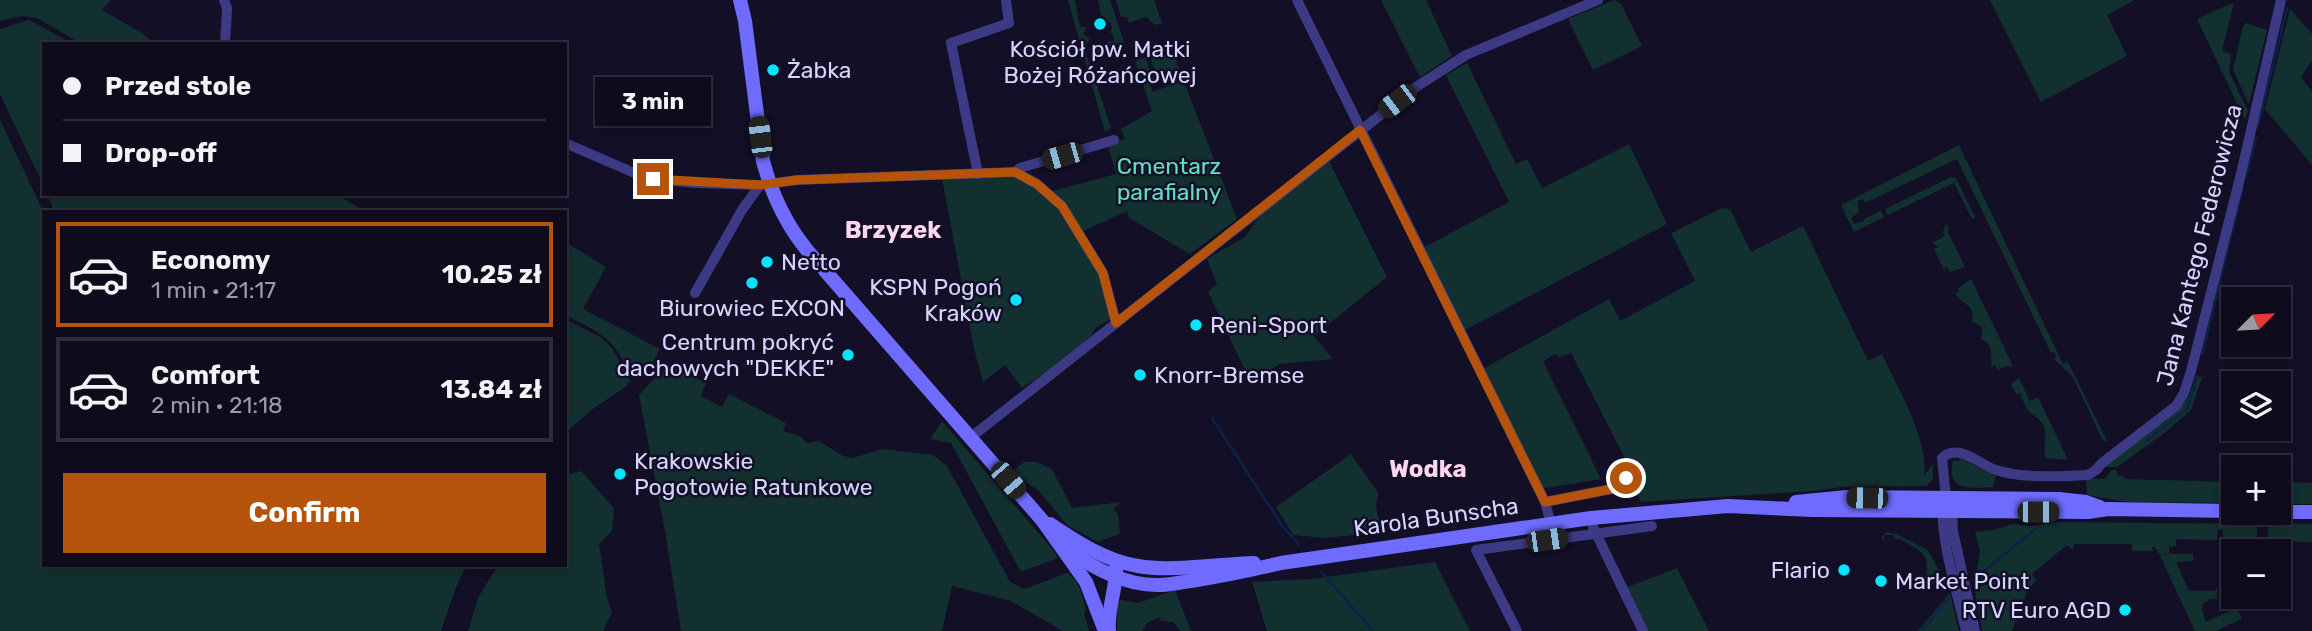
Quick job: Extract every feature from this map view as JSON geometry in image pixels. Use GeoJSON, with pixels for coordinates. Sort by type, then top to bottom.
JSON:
{"type":"FeatureCollection","features":[{"type":"Feature","properties":{"kind":"main road"},"geometry":{"type":"LineString","coordinates":[[740,0],[746,21],[764,184],[807,250],[1042,520],[1086,582],[1107,631]]}},
{"type":"Feature","properties":{"kind":"main road","name":"Karola Bunscha"},"geometry":{"type":"LineString","coordinates":[[1061,545],[1077,557],[1114,570],[1139,566],[1155,568],[1281,563],[1591,517],[1728,506],[1765,506],[1847,497],[1946,507],[2059,499],[2086,502],[2108,509],[2221,511]]}},
{"type":"Feature","properties":{"kind":"main road"},"geometry":{"type":"LineString","coordinates":[[2291,512],[2312,512]]}},
{"type":"Feature","properties":{"kind":"main road"},"geometry":{"type":"LineString","coordinates":[[1042,520],[1114,570]]}},
{"type":"Feature","properties":{"kind":"main road"},"geometry":{"type":"LineString","coordinates":[[1097,606],[1101,584],[1114,570]]}},
{"type":"Feature","properties":{"kind":"main road"},"geometry":{"type":"LineString","coordinates":[[1107,631],[1114,570]]}},
{"type":"Feature","properties":{"kind":"street"},"geometry":{"type":"LineString","coordinates":[[224,0],[227,8],[225,42]]}},
{"type":"Feature","properties":{"kind":"street"},"geometry":{"type":"LineString","coordinates":[[978,174],[951,43],[1009,23],[1006,0]]}},
{"type":"Feature","properties":{"kind":"street"},"geometry":{"type":"LineString","coordinates":[[1297,0],[1545,502],[1551,524]]}},
{"type":"Feature","properties":{"kind":"street"},"geometry":{"type":"LineString","coordinates":[[970,438],[1416,87],[1466,54],[1598,0]]}},
{"type":"Feature","properties":{"kind":"street","name":"Jana Kantego Federowicza"},"geometry":{"type":"LineString","coordinates":[[1946,507],[1941,463],[1947,453],[1963,454],[1989,468],[2010,474],[2088,475],[2181,401],[2240,178],[2281,0]]}},
{"type":"Feature","properties":{"kind":"street"},"geometry":{"type":"LineString","coordinates":[[1015,172],[1020,168],[1114,140]]}},
{"type":"Feature","properties":{"kind":"street"},"geometry":{"type":"LineString","coordinates":[[567,144],[653,179],[764,184],[892,175],[1015,172],[1037,184],[1062,206],[1103,273],[1116,323]]}},
{"type":"Feature","properties":{"kind":"street"},"geometry":{"type":"LineString","coordinates":[[695,293],[742,210],[764,184]]}},
{"type":"Feature","properties":{"kind":"street"},"geometry":{"type":"LineString","coordinates":[[1545,502],[1627,486],[1626,478]]}},
{"type":"Feature","properties":{"kind":"street"},"geometry":{"type":"LineString","coordinates":[[1946,507],[1943,532],[1966,631]]}},
{"type":"Feature","properties":{"kind":"street"},"geometry":{"type":"LineString","coordinates":[[1946,507],[1975,631]]}},
{"type":"Feature","properties":{"kind":"street"},"geometry":{"type":"LineString","coordinates":[[1591,517],[1595,533],[1643,631]]}},
{"type":"Feature","properties":{"kind":"street"},"geometry":{"type":"LineString","coordinates":[[1517,631],[1476,550],[1652,526]]}},
{"type":"Feature","properties":{"kind":"green space"},"geometry":{"type":"Polygon","coordinates":[[[0,0],[111,0],[102,10],[153,42],[79,42],[37,18],[22,16],[0,21],[0,0]]]}},
{"type":"Feature","properties":{"kind":"green space"},"geometry":{"type":"Polygon","coordinates":[[[1068,0],[1075,0],[1080,27],[1086,27],[1084,35],[1090,39],[1084,47],[1111,128],[1105,132],[1068,0]]]}},
{"type":"Feature","properties":{"kind":"green space"},"geometry":{"type":"Polygon","coordinates":[[[1098,0],[1110,0],[1124,42],[1118,44],[1114,50],[1095,56],[1093,50],[1105,46],[1107,42],[1115,42],[1112,33],[1109,33],[1112,29],[1111,23],[1102,21],[1098,0]]]}},
{"type":"Feature","properties":{"kind":"green space"},"geometry":{"type":"Polygon","coordinates":[[[1116,0],[1154,0],[1162,23],[1155,25],[1146,17],[1129,23],[1127,17],[1121,17],[1116,0]]]}},
{"type":"Feature","properties":{"kind":"green space"},"geometry":{"type":"Polygon","coordinates":[[[1381,0],[1426,0],[1452,56],[1420,77],[1381,0]]]}},
{"type":"Feature","properties":{"kind":"green space"},"geometry":{"type":"Polygon","coordinates":[[[1615,0],[1621,4],[1642,46],[1593,70],[1568,19],[1615,0]]]}},
{"type":"Feature","properties":{"kind":"green space"},"geometry":{"type":"Polygon","coordinates":[[[1990,0],[2135,0],[2107,15],[2127,56],[2041,102],[1990,0]]]}},
{"type":"Feature","properties":{"kind":"green space"},"geometry":{"type":"Polygon","coordinates":[[[2234,3],[2222,51],[2231,54],[2229,72],[2248,111],[2245,120],[2197,19],[2233,5],[2234,3]]]}},
{"type":"Feature","properties":{"kind":"green space"},"geometry":{"type":"Polygon","coordinates":[[[2290,9],[2312,34],[2312,61],[2301,77],[2312,91],[2312,165],[2265,109],[2290,9]]]}},
{"type":"Feature","properties":{"kind":"green space"},"geometry":{"type":"Polygon","coordinates":[[[29,20],[69,42],[42,42],[42,183],[0,94],[0,29],[29,20]]]}},
{"type":"Feature","properties":{"kind":"green space"},"geometry":{"type":"Polygon","coordinates":[[[2246,23],[2267,30],[2249,104],[2233,70],[2246,23]]]}},
{"type":"Feature","properties":{"kind":"green space","name":"Cmentarz parafialny"},"geometry":{"type":"Polygon","coordinates":[[[1171,48],[1237,219],[1190,254],[1129,218],[1127,211],[1083,231],[1052,191],[1116,174],[1108,146],[1125,139],[1121,129],[1152,111],[1135,61],[1145,57],[1153,78],[1148,80],[1153,92],[1180,81],[1176,70],[1157,76],[1150,55],[1171,48]]]}},
{"type":"Feature","properties":{"kind":"green space"},"geometry":{"type":"Polygon","coordinates":[[[1467,63],[1516,164],[1527,159],[1542,188],[1629,144],[1667,224],[1463,331],[1423,248],[1509,202],[1446,75],[1467,63]]]}},
{"type":"Feature","properties":{"kind":"green space"},"geometry":{"type":"Polygon","coordinates":[[[0,120],[43,210],[42,567],[466,567],[441,631],[0,631],[0,120]]]}},
{"type":"Feature","properties":{"kind":"green space"},"geometry":{"type":"Polygon","coordinates":[[[1959,145],[2063,364],[2068,362],[2107,441],[2103,441],[2073,377],[2054,359],[2056,356],[2054,352],[2051,353],[1957,159],[1865,203],[1863,199],[1858,201],[1859,212],[1851,218],[1854,224],[1861,221],[1863,223],[1864,219],[1881,211],[1884,217],[1854,232],[1841,205],[1959,145]]]}},
{"type":"Feature","properties":{"kind":"green space"},"geometry":{"type":"Polygon","coordinates":[[[1329,161],[1387,277],[1314,336],[1333,359],[1279,364],[1252,385],[1208,292],[1217,284],[1207,259],[1245,237],[1262,213],[1329,161]]]}},
{"type":"Feature","properties":{"kind":"green space","name":"KSPN Pogoń Kraków"},"geometry":{"type":"Polygon","coordinates":[[[1018,177],[1060,209],[1099,272],[1110,319],[1094,329],[1074,353],[1022,388],[1005,365],[983,382],[974,349],[942,178],[1018,177]]]}},
{"type":"Feature","properties":{"kind":"green space"},"geometry":{"type":"Polygon","coordinates":[[[1951,177],[1956,178],[1975,217],[1972,219],[1954,183],[1888,215],[1885,209],[1951,177]]]}},
{"type":"Feature","properties":{"kind":"green space"},"geometry":{"type":"Polygon","coordinates":[[[48,196],[339,196],[363,210],[54,210],[48,196]]]}},
{"type":"Feature","properties":{"kind":"green space"},"geometry":{"type":"Polygon","coordinates":[[[1722,208],[1730,209],[1751,252],[1803,226],[1868,361],[1882,354],[1903,397],[1922,447],[1924,475],[1933,465],[1933,479],[1926,486],[1841,487],[1640,502],[1634,476],[1571,353],[1559,357],[1556,354],[1543,361],[1601,479],[1540,489],[1481,370],[1609,299],[1620,321],[1695,281],[1671,233],[1722,208]]]}},
{"type":"Feature","properties":{"kind":"green space"},"geometry":{"type":"Polygon","coordinates":[[[1946,223],[1965,267],[1950,272],[1947,267],[1944,268],[1946,274],[1934,249],[1938,247],[1932,243],[1944,236],[1946,223]]]}},
{"type":"Feature","properties":{"kind":"green space"},"geometry":{"type":"Polygon","coordinates":[[[567,243],[606,267],[583,309],[660,349],[650,367],[639,376],[631,374],[611,343],[589,327],[567,316],[567,243]]]}},
{"type":"Feature","properties":{"kind":"green space"},"geometry":{"type":"Polygon","coordinates":[[[1971,279],[2013,366],[1998,370],[1995,365],[1992,367],[1991,349],[1981,339],[1982,327],[1972,321],[1970,307],[1954,291],[1959,292],[1958,288],[1971,279]]]}},
{"type":"Feature","properties":{"kind":"green space"},"geometry":{"type":"Polygon","coordinates":[[[567,320],[602,338],[612,348],[630,381],[627,386],[594,408],[567,431],[567,320]]]}},
{"type":"Feature","properties":{"kind":"green space"},"geometry":{"type":"Polygon","coordinates":[[[665,367],[672,367],[706,383],[701,396],[722,407],[729,394],[786,423],[783,431],[800,436],[807,443],[819,441],[843,456],[852,458],[883,449],[933,455],[947,466],[1010,582],[1024,589],[1067,573],[1080,589],[1089,631],[1063,631],[1011,601],[952,586],[942,631],[681,631],[639,395],[665,367]]]}},
{"type":"Feature","properties":{"kind":"green space"},"geometry":{"type":"Polygon","coordinates":[[[2196,376],[2202,377],[2191,410],[2117,467],[2106,467],[2180,408],[2189,396],[2196,376]]]}},
{"type":"Feature","properties":{"kind":"green space"},"geometry":{"type":"Polygon","coordinates":[[[2019,378],[2030,401],[2038,397],[2068,460],[2046,458],[2044,426],[2027,409],[2020,393],[2016,394],[2011,384],[2019,378]]]}},
{"type":"Feature","properties":{"kind":"green space"},"geometry":{"type":"Polygon","coordinates":[[[942,421],[1058,558],[1021,572],[951,443],[930,439],[942,421]]]}},
{"type":"Feature","properties":{"kind":"green space"},"geometry":{"type":"Polygon","coordinates":[[[1351,454],[1379,494],[1376,508],[1384,532],[1325,538],[1293,535],[1276,507],[1351,454]]]}},
{"type":"Feature","properties":{"kind":"green space"},"geometry":{"type":"Polygon","coordinates":[[[1960,458],[1996,476],[1993,487],[1969,487],[1957,483],[1953,478],[1953,461],[1959,461],[1960,458]]]}},
{"type":"Feature","properties":{"kind":"green space"},"geometry":{"type":"Polygon","coordinates":[[[1024,462],[1036,462],[1052,469],[1072,508],[1121,502],[1113,510],[1118,514],[1120,534],[1098,542],[1067,525],[1039,491],[1020,478],[1014,470],[1024,462]]]}},
{"type":"Feature","properties":{"kind":"green space"},"geometry":{"type":"Polygon","coordinates":[[[2112,470],[2116,470],[2118,475],[2125,479],[2221,482],[2221,503],[2127,502],[2087,495],[2086,479],[2105,479],[2112,470]]]}},
{"type":"Feature","properties":{"kind":"green space"},"geometry":{"type":"Polygon","coordinates":[[[581,471],[614,508],[612,531],[599,544],[607,598],[612,613],[604,631],[468,631],[478,598],[497,567],[567,567],[567,474],[581,471]]]}},
{"type":"Feature","properties":{"kind":"green space"},"geometry":{"type":"Polygon","coordinates":[[[2291,482],[2312,483],[2312,504],[2291,504],[2291,482]]]}},
{"type":"Feature","properties":{"kind":"green space"},"geometry":{"type":"Polygon","coordinates":[[[2055,522],[2257,525],[2257,539],[2223,539],[2223,530],[2218,529],[2217,540],[2176,539],[2176,546],[2169,547],[2169,554],[2193,554],[2193,561],[2176,562],[2189,591],[2215,591],[2217,588],[2217,599],[2210,599],[2203,604],[2206,622],[2235,609],[2237,609],[2242,619],[2216,631],[2195,631],[2160,556],[2168,553],[2160,555],[2155,547],[2152,547],[2153,551],[2132,551],[2132,544],[2074,544],[2073,550],[2067,545],[2032,574],[2036,580],[2027,592],[2012,631],[1982,631],[1974,586],[1980,551],[1975,532],[2012,524],[2031,526],[2055,522]]]}},
{"type":"Feature","properties":{"kind":"green space"},"geometry":{"type":"Polygon","coordinates":[[[2312,524],[2312,542],[2268,539],[2268,525],[2312,524]]]}},
{"type":"Feature","properties":{"kind":"green space"},"geometry":{"type":"Polygon","coordinates":[[[1886,532],[1896,534],[1928,550],[1949,589],[1945,584],[1926,584],[1925,556],[1904,541],[1894,539],[1894,535],[1884,535],[1884,542],[1882,537],[1886,532]]]}},
{"type":"Feature","properties":{"kind":"green space"},"geometry":{"type":"Polygon","coordinates":[[[1435,562],[1470,631],[1267,631],[1252,582],[1312,579],[1435,562]]]}},
{"type":"Feature","properties":{"kind":"green space"},"geometry":{"type":"Polygon","coordinates":[[[1677,568],[1709,631],[1646,631],[1625,588],[1677,568]]]}},
{"type":"Feature","properties":{"kind":"green space"},"geometry":{"type":"Polygon","coordinates":[[[1175,590],[1191,631],[1181,631],[1173,622],[1161,621],[1159,617],[1147,623],[1142,631],[1117,631],[1117,606],[1120,600],[1138,603],[1175,590]]]}},
{"type":"Feature","properties":{"kind":"green space"},"geometry":{"type":"Polygon","coordinates":[[[1950,593],[1959,631],[1918,631],[1950,593]]]}},
{"type":"Feature","properties":{"kind":"waterway"},"geometry":{"type":"LineString","coordinates":[[2258,126],[2287,8]]}},
{"type":"Feature","properties":{"kind":"waterway"},"geometry":{"type":"LineString","coordinates":[[2246,177],[2256,137]]}},
{"type":"Feature","properties":{"kind":"waterway"},"geometry":{"type":"LineString","coordinates":[[2202,354],[2243,187]]}},
{"type":"Feature","properties":{"kind":"waterway"},"geometry":{"type":"LineString","coordinates":[[2147,440],[2188,408],[2197,376]]}},
{"type":"Feature","properties":{"kind":"waterway"},"geometry":{"type":"LineString","coordinates":[[1212,418],[1281,524],[1299,545]]}},
{"type":"Feature","properties":{"kind":"waterway"},"geometry":{"type":"LineString","coordinates":[[1978,576],[2037,528]]}},
{"type":"Feature","properties":{"kind":"waterway"},"geometry":{"type":"LineString","coordinates":[[1321,571],[1373,631]]}},
{"type":"Feature","properties":{"kind":"waterway"},"geometry":{"type":"LineString","coordinates":[[1922,631],[1948,599]]}},
{"type":"Feature","properties":{"kind":"place","name":"Kościół pw. Matki Bożej Różańcowej"},"geometry":{"type":"Point","coordinates":[1100,24]}},
{"type":"Feature","properties":{"kind":"place","name":"Żabka"},"geometry":{"type":"Point","coordinates":[773,70]}},
{"type":"Feature","properties":{"kind":"place","name":"Netto"},"geometry":{"type":"Point","coordinates":[767,262]}},
{"type":"Feature","properties":{"kind":"place","name":"Biurowiec EXCON"},"geometry":{"type":"Point","coordinates":[752,283]}},
{"type":"Feature","properties":{"kind":"place","name":"KSPN Pogoń Kraków"},"geometry":{"type":"Point","coordinates":[1016,300]}},
{"type":"Feature","properties":{"kind":"place","name":"Reni-Sport"},"geometry":{"type":"Point","coordinates":[1196,325]}},
{"type":"Feature","properties":{"kind":"place","name":"Centrum pokryć dachowych \"DEKKE\""},"geometry":{"type":"Point","coordinates":[848,355]}},
{"type":"Feature","properties":{"kind":"place","name":"Knorr-Bremse"},"geometry":{"type":"Point","coordinates":[1140,375]}},
{"type":"Feature","properties":{"kind":"place","name":"Krakowskie Pogotowie Ratunkowe"},"geometry":{"type":"Point","coordinates":[620,474]}},
{"type":"Feature","properties":{"kind":"place","name":"Flario"},"geometry":{"type":"Point","coordinates":[1844,570]}},
{"type":"Feature","properties":{"kind":"place","name":"Market Point"},"geometry":{"type":"Point","coordinates":[1881,581]}},
{"type":"Feature","properties":{"kind":"place","name":"RTV Euro AGD"},"geometry":{"type":"Point","coordinates":[2125,610]}},
{"type":"Feature","properties":{"kind":"district","name":"Brzyzek"},"geometry":{"type":"Point","coordinates":[893,230]}},
{"type":"Feature","properties":{"kind":"district","name":"Wodka"},"geometry":{"type":"Point","coordinates":[1428,469]}},
{"type":"Feature","properties":{"kind":"route"},"geometry":{"type":"LineString","coordinates":[[653,179],[760,185],[797,180],[892,175],[1015,172],[1037,184],[1062,206],[1103,273],[1116,323],[1360,130],[1545,502],[1627,486],[1626,478]]}}]}
